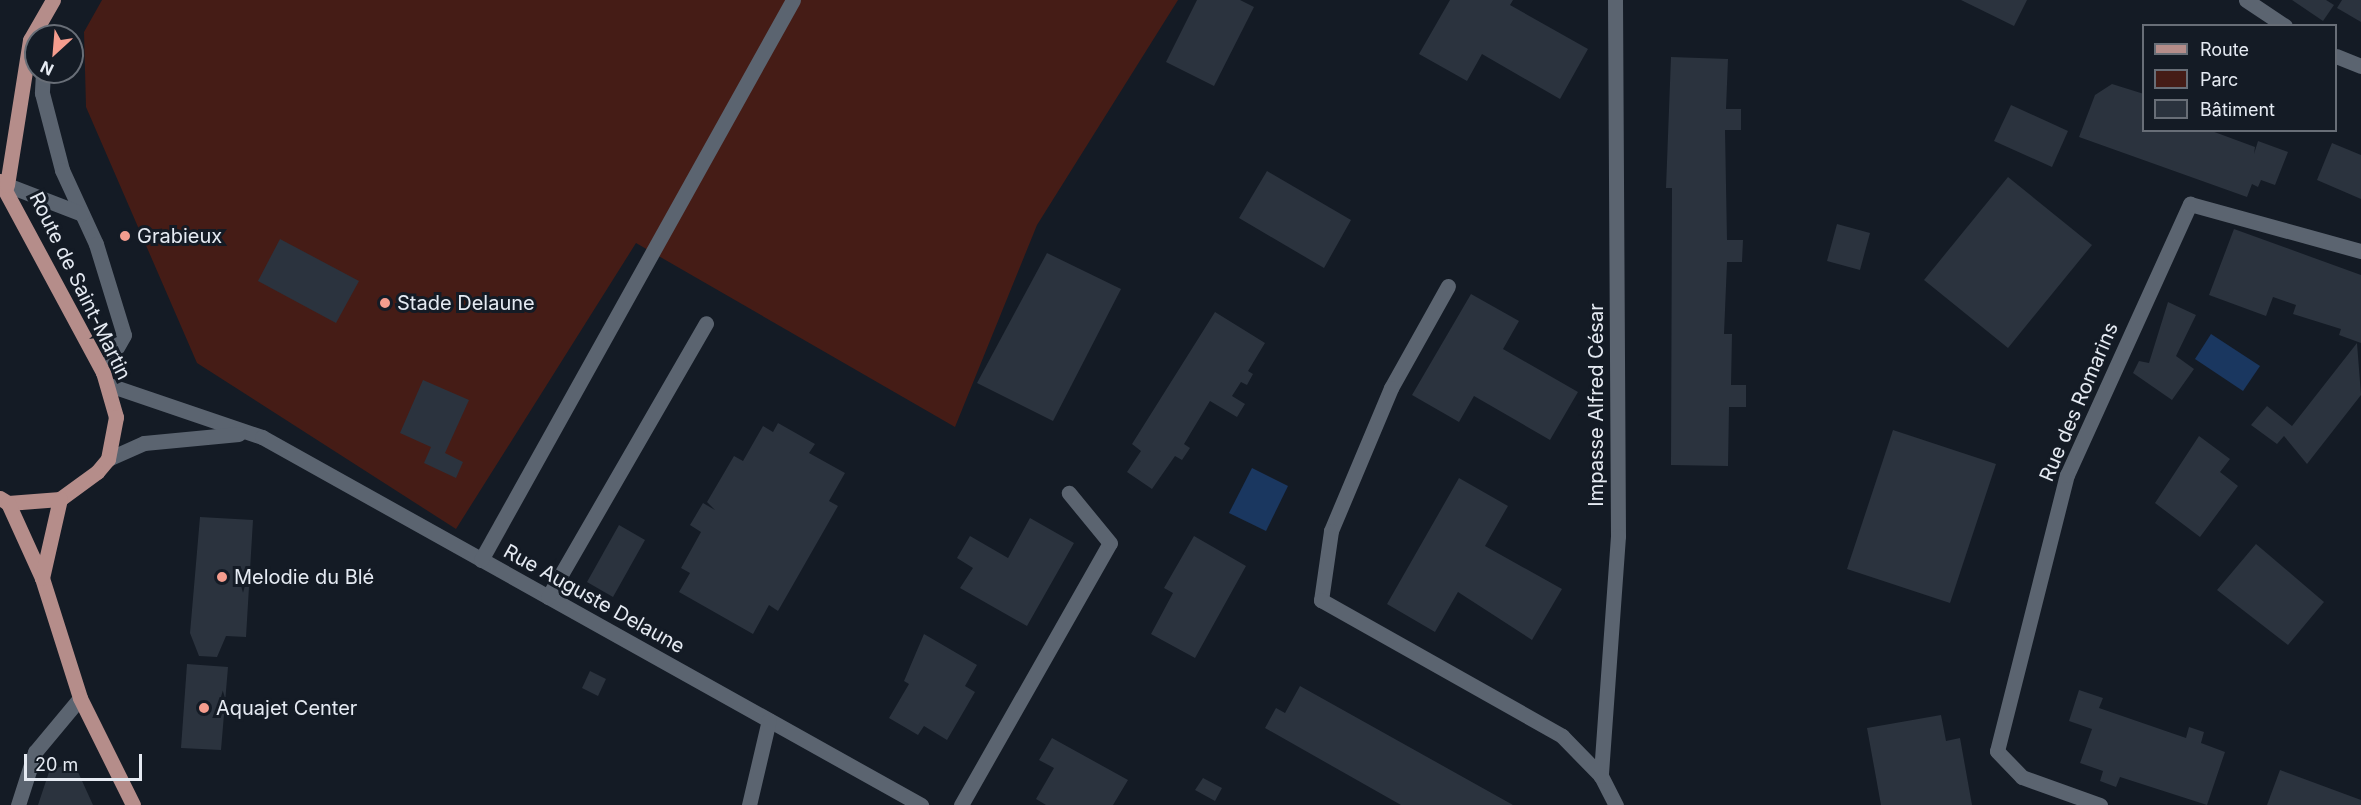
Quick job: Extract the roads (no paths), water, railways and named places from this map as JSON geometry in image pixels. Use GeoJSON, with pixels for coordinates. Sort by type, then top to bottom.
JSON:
{"type":"FeatureCollection","features":[{"type":"Feature","properties":{"kind":"main road"},"geometry":{"type":"LineString","coordinates":[[3,183],[30,40],[53,0]]}},
{"type":"Feature","properties":{"kind":"main road","name":"Route de Saint-Martin"},"geometry":{"type":"LineString","coordinates":[[3,183],[106,378],[116,417],[108,459]]}},
{"type":"Feature","properties":{"kind":"main road"},"geometry":{"type":"LineString","coordinates":[[42,578],[60,499],[108,459]]}},
{"type":"Feature","properties":{"kind":"main road"},"geometry":{"type":"LineString","coordinates":[[60,499],[4,501],[42,578],[80,698],[132,805]]}},
{"type":"Feature","properties":{"kind":"street"},"geometry":{"type":"LineString","coordinates":[[482,560],[793,0]]}},
{"type":"Feature","properties":{"kind":"street","name":"Impasse Alfred César"},"geometry":{"type":"LineString","coordinates":[[1601,777],[1618,536],[1615,0]]}},
{"type":"Feature","properties":{"kind":"street"},"geometry":{"type":"LineString","coordinates":[[2246,0],[2281,24]]}},
{"type":"Feature","properties":{"kind":"street"},"geometry":{"type":"LineString","coordinates":[[45,15],[45,24]]}},
{"type":"Feature","properties":{"kind":"street"},"geometry":{"type":"LineString","coordinates":[[2337,56],[2361,66]]}},
{"type":"Feature","properties":{"kind":"street"},"geometry":{"type":"LineString","coordinates":[[42,84],[42,93],[62,170],[82,214],[124,335],[106,378]]}},
{"type":"Feature","properties":{"kind":"street"},"geometry":{"type":"LineString","coordinates":[[3,183],[82,214]]}},
{"type":"Feature","properties":{"kind":"street","name":"Rue des Romarins"},"geometry":{"type":"LineString","coordinates":[[2100,805],[2022,777],[1998,751],[2067,475],[2190,204],[2361,251]]}},
{"type":"Feature","properties":{"kind":"street"},"geometry":{"type":"LineString","coordinates":[[1448,285],[1391,388],[1331,531],[1322,600],[1562,736],[1601,777],[1616,805]]}},
{"type":"Feature","properties":{"kind":"street"},"geometry":{"type":"LineString","coordinates":[[548,597],[706,323]]}},
{"type":"Feature","properties":{"kind":"street","name":"Rue Auguste Delaune"},"geometry":{"type":"LineString","coordinates":[[106,378],[245,433],[262,437],[921,805]]}},
{"type":"Feature","properties":{"kind":"street","name":"Rue Auguste Delaune"},"geometry":{"type":"LineString","coordinates":[[108,459],[144,443],[245,433]]}},
{"type":"Feature","properties":{"kind":"street"},"geometry":{"type":"LineString","coordinates":[[961,805],[1110,543],[1070,493]]}},
{"type":"Feature","properties":{"kind":"street"},"geometry":{"type":"LineString","coordinates":[[18,805],[35,752],[80,698]]}},
{"type":"Feature","properties":{"kind":"street"},"geometry":{"type":"LineString","coordinates":[[749,805],[769,720]]}},
{"type":"Feature","properties":{"kind":"water"},"geometry":{"type":"Polygon","coordinates":[[[2211,334],[2260,366],[2243,391],[2195,359],[2211,334]]]}},
{"type":"Feature","properties":{"kind":"water"},"geometry":{"type":"Polygon","coordinates":[[[1252,468],[1288,486],[1266,531],[1229,513],[1252,468]]]}},
{"type":"Feature","properties":{"kind":"place","name":"Grabieux"},"geometry":{"type":"Point","coordinates":[125,236]}},
{"type":"Feature","properties":{"kind":"place","name":"Stade Delaune"},"geometry":{"type":"Point","coordinates":[385,303]}},
{"type":"Feature","properties":{"kind":"place","name":"Melodie du Blé"},"geometry":{"type":"Point","coordinates":[222,577]}},
{"type":"Feature","properties":{"kind":"place","name":"Aquajet Center"},"geometry":{"type":"Point","coordinates":[204,708]}}]}
